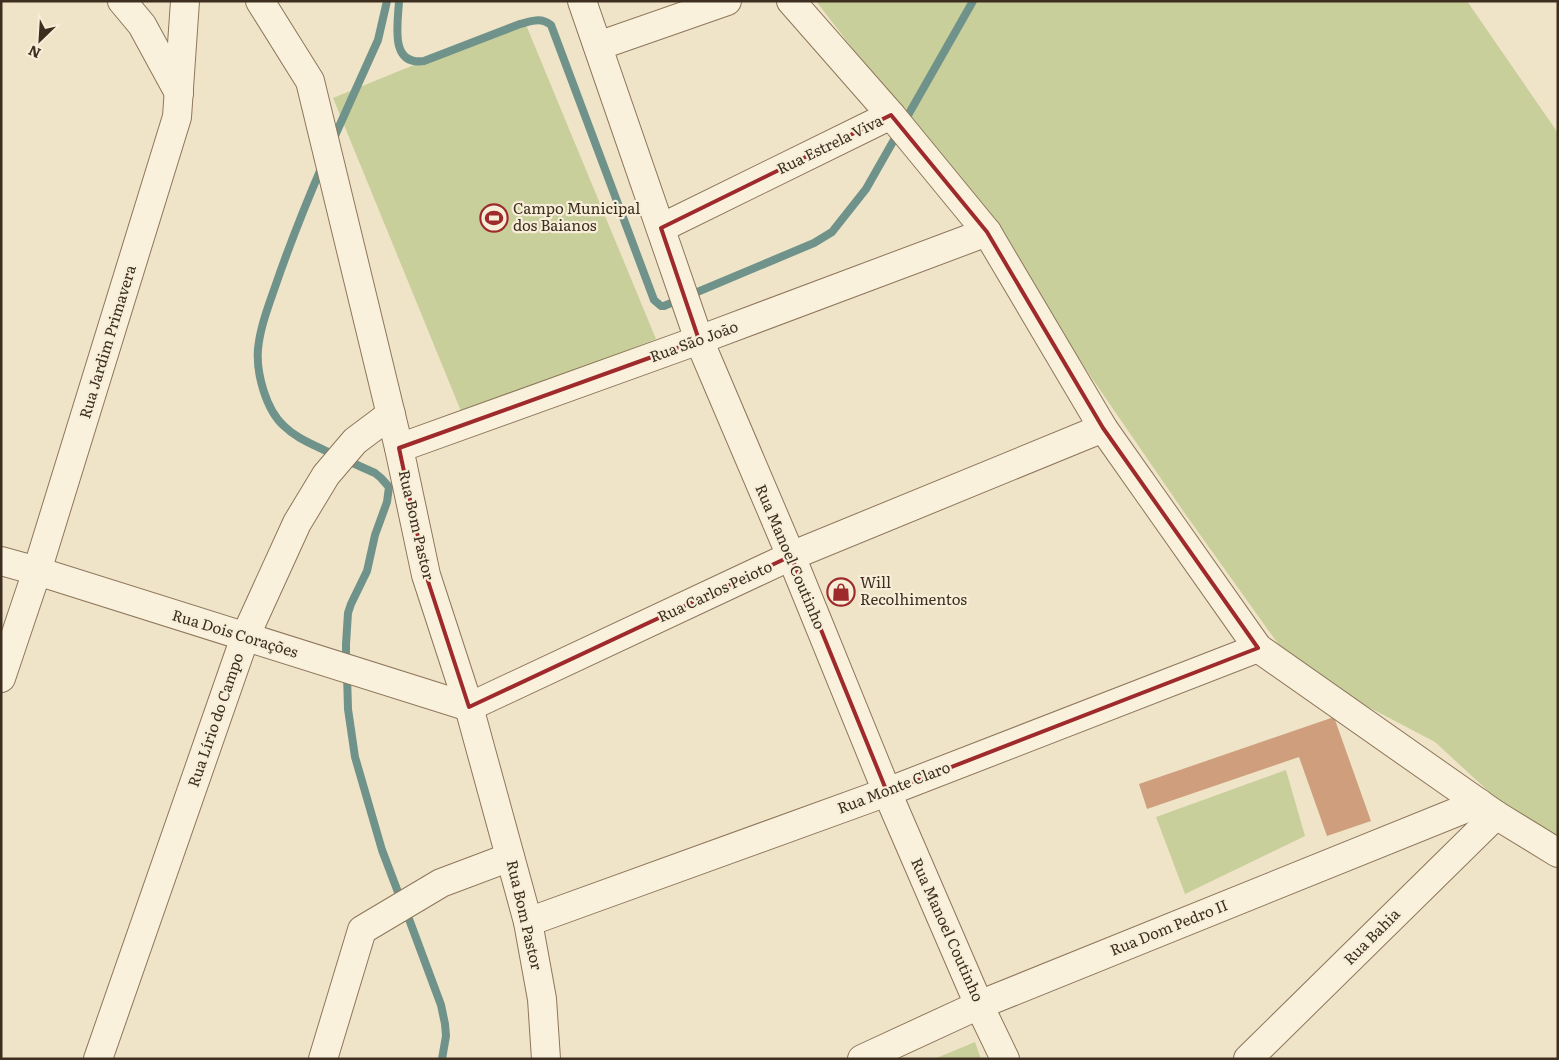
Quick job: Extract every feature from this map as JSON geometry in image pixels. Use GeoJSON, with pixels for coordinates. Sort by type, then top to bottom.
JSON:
{"type":"FeatureCollection","features":[{"type":"Feature","properties":{"kind":"street"},"geometry":{"type":"LineString","coordinates":[[122,1],[142,25],[179,93]]}},
{"type":"Feature","properties":{"kind":"street","name":"Rua Jardim Primavera"},"geometry":{"type":"LineString","coordinates":[[1,678],[37,571],[177,118],[185,1]]}},
{"type":"Feature","properties":{"kind":"street","name":"Rua Bom Pastor"},"geometry":{"type":"LineString","coordinates":[[260,1],[310,81],[399,448],[426,576],[469,707],[528,922],[542,999],[546,1059]]}},
{"type":"Feature","properties":{"kind":"street","name":"Rua Manoel Coutinho"},"geometry":{"type":"LineString","coordinates":[[582,1],[699,340],[791,556],[886,792],[979,1005],[1005,1059]]}},
{"type":"Feature","properties":{"kind":"street"},"geometry":{"type":"LineString","coordinates":[[598,46],[727,1]]}},
{"type":"Feature","properties":{"kind":"street","name":"Rua Estrela Viva"},"geometry":{"type":"LineString","coordinates":[[661,228],[891,115],[791,1]]}},
{"type":"Feature","properties":{"kind":"street"},"geometry":{"type":"LineString","coordinates":[[891,115],[988,232],[1103,428],[1258,648],[1487,809],[1558,854]]}},
{"type":"Feature","properties":{"kind":"street","name":"Rua São João"},"geometry":{"type":"LineString","coordinates":[[399,448],[699,340],[988,232]]}},
{"type":"Feature","properties":{"kind":"street","name":"Rua Lírio do Campo"},"geometry":{"type":"LineString","coordinates":[[98,1059],[244,636],[297,524],[326,475],[355,440],[391,414]]}},
{"type":"Feature","properties":{"kind":"street","name":"Rua Carlos Peioto"},"geometry":{"type":"LineString","coordinates":[[469,707],[791,556],[1103,428]]}},
{"type":"Feature","properties":{"kind":"street","name":"Rua Dois Corações"},"geometry":{"type":"LineString","coordinates":[[1,561],[469,707]]}},
{"type":"Feature","properties":{"kind":"street","name":"Rua Monte Claro"},"geometry":{"type":"LineString","coordinates":[[528,922],[886,792],[1258,648]]}},
{"type":"Feature","properties":{"kind":"street","name":"Rua Dom Pedro II"},"geometry":{"type":"LineString","coordinates":[[862,1059],[979,1005],[1487,809]]}},
{"type":"Feature","properties":{"kind":"street","name":"Rua Bahia"},"geometry":{"type":"LineString","coordinates":[[1248,1059],[1487,809]]}},
{"type":"Feature","properties":{"kind":"street"},"geometry":{"type":"LineString","coordinates":[[323,1059],[362,930],[441,883],[510,857]]}},
{"type":"Feature","properties":{"kind":"highlighted area"},"geometry":{"type":"Polygon","coordinates":[[[891,115],[987,232],[1103,428],[1258,648],[887,792],[791,556],[469,707],[426,575],[399,448],[699,340],[661,228],[891,115]]]}},
{"type":"Feature","properties":{"kind":"green space"},"geometry":{"type":"Polygon","coordinates":[[[816,1],[1467,1],[1558,133],[1558,851],[1538,837],[1435,742],[1296,669],[1186,515],[977,211],[816,1]]]}},
{"type":"Feature","properties":{"kind":"green space","name":"Campo Municipal dos Baianos"},"geometry":{"type":"Polygon","coordinates":[[[524,20],[656,339],[463,416],[333,98],[524,20]]]}},
{"type":"Feature","properties":{"kind":"green space"},"geometry":{"type":"Polygon","coordinates":[[[1286,770],[1305,836],[1185,894],[1156,817],[1286,770]]]}},
{"type":"Feature","properties":{"kind":"green space"},"geometry":{"type":"Polygon","coordinates":[[[975,1042],[981,1059],[934,1059],[975,1042]]]}},
{"type":"Feature","properties":{"kind":"building"},"geometry":{"type":"Polygon","coordinates":[[[1334,717],[1371,821],[1327,836],[1299,757],[1147,809],[1139,784],[1334,717]]]}},
{"type":"Feature","properties":{"kind":"waterway"},"geometry":{"type":"LineString","coordinates":[[333,140],[378,40],[387,1]]}},
{"type":"Feature","properties":{"kind":"waterway"},"geometry":{"type":"LineString","coordinates":[[399,1],[397,31],[400,50],[405,57],[413,61],[424,61],[520,24],[540,20],[551,25],[654,300],[661,306],[814,243],[832,232],[866,189],[973,1]]}},
{"type":"Feature","properties":{"kind":"waterway"},"geometry":{"type":"LineString","coordinates":[[322,166],[303,211],[262,325],[258,359],[267,401],[284,426],[304,440],[375,473],[389,487],[387,502],[375,535],[367,571],[348,613],[346,663]]}},
{"type":"Feature","properties":{"kind":"waterway"},"geometry":{"type":"LineString","coordinates":[[347,674],[348,709],[355,757],[382,850],[401,900]]}},
{"type":"Feature","properties":{"kind":"waterway"},"geometry":{"type":"LineString","coordinates":[[406,911],[441,1005],[446,1036],[442,1059]]}},
{"type":"Feature","properties":{"kind":"place","name":"Campo Municipal dos Baianos"},"geometry":{"type":"Point","coordinates":[494,218]}},
{"type":"Feature","properties":{"kind":"place","name":"Will Recolhimentos"},"geometry":{"type":"Point","coordinates":[841,592]}}]}
